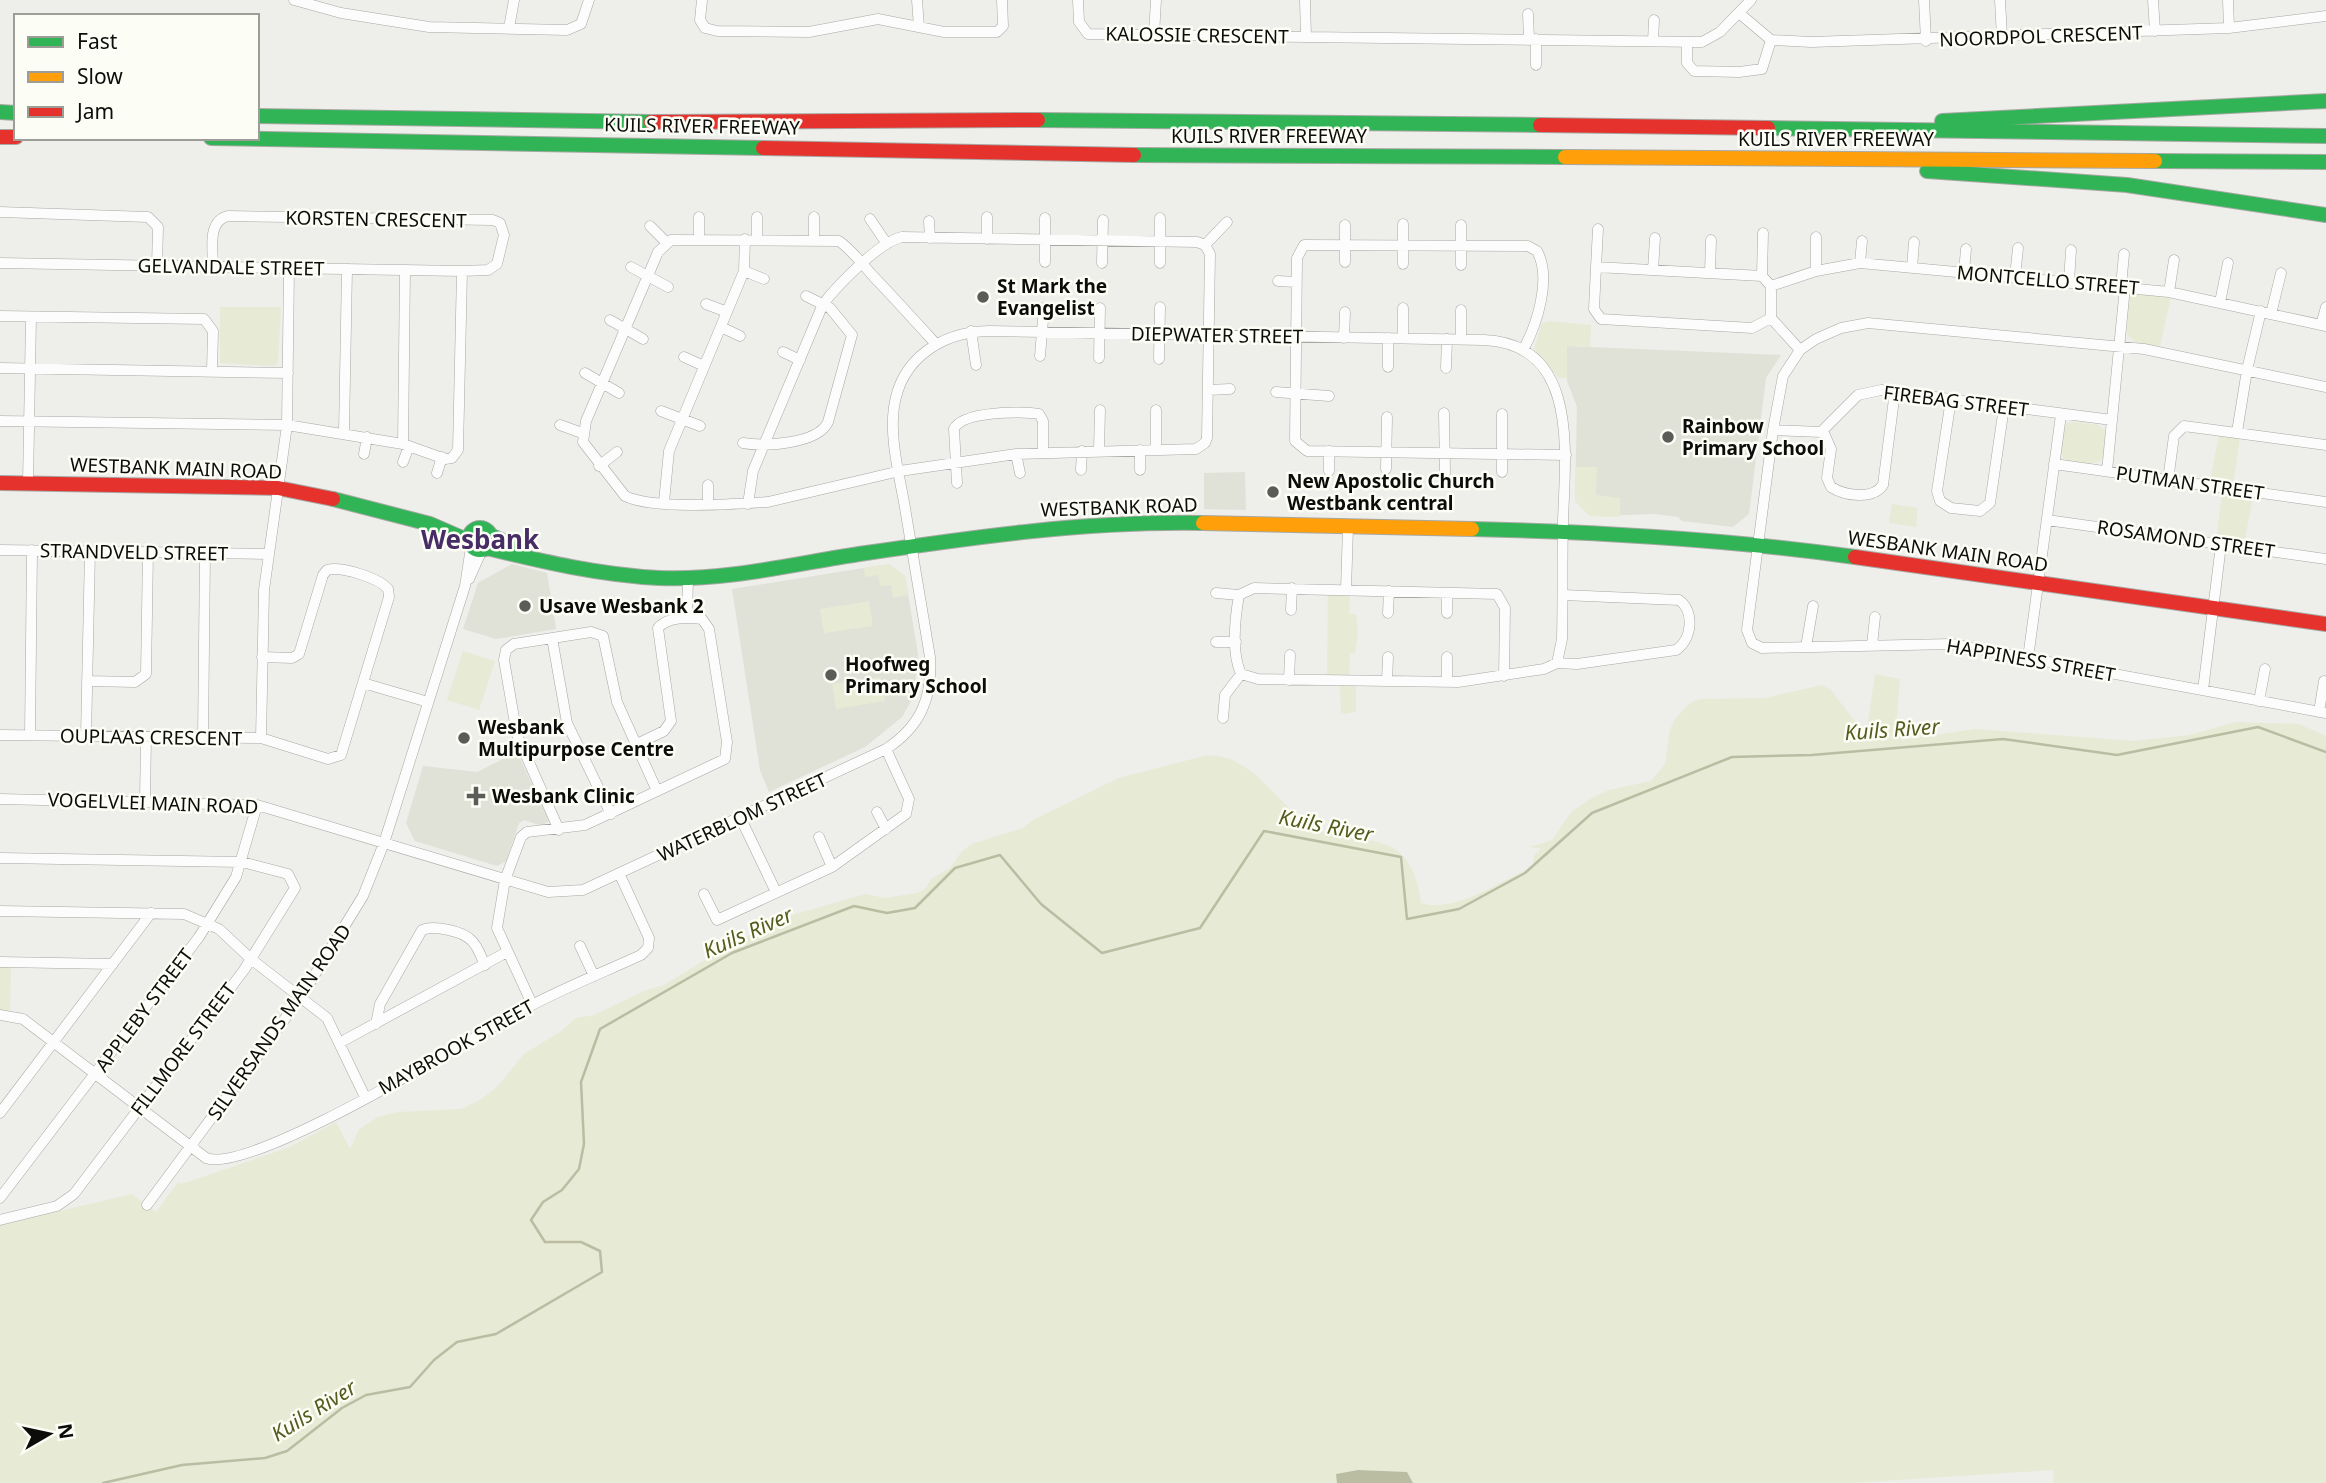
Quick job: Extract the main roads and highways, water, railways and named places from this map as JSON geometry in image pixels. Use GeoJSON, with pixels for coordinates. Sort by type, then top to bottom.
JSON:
{"type":"FeatureCollection","features":[{"type":"Feature","properties":{"kind":"main road"},"geometry":{"type":"LineString","coordinates":[[1746,130],[1798,124],[2181,111],[2326,101]]}},
{"type":"Feature","properties":{"kind":"main road","name":"KUILS RIVER FREEWAY"},"geometry":{"type":"LineString","coordinates":[[259,116],[615,122],[1149,120],[2326,136]]}},
{"type":"Feature","properties":{"kind":"main road","name":"KUILS RIVER FREEWAY"},"geometry":{"type":"LineString","coordinates":[[259,139],[1149,155],[2326,162]]}},
{"type":"Feature","properties":{"kind":"main road"},"geometry":{"type":"LineString","coordinates":[[1774,158],[1806,167],[2039,174],[2129,183],[2326,215]]}},
{"type":"Feature","properties":{"kind":"main road","name":"WESTBANK MAIN ROAD"},"geometry":{"type":"LineString","coordinates":[[0,483],[278,488],[335,497],[430,524],[478,542]]}},
{"type":"Feature","properties":{"kind":"main road","name":"WESTBANK ROAD"},"geometry":{"type":"LineString","coordinates":[[478,542],[587,571],[661,578],[775,568],[911,545],[1077,525],[1563,530]]}},
{"type":"Feature","properties":{"kind":"main road","name":"WESBANK MAIN ROAD"},"geometry":{"type":"LineString","coordinates":[[1563,530],[1759,543],[2326,624]]}},
{"type":"Feature","properties":{"kind":"waterway","name":"Kuils River"},"geometry":{"type":"LineString","coordinates":[[103,1483],[182,1465],[265,1458],[287,1451],[342,1408],[366,1395],[410,1387],[434,1360],[457,1342],[496,1334],[602,1272],[600,1251],[581,1242],[545,1242],[531,1220],[543,1202],[562,1190],[579,1169],[584,1144],[581,1082],[600,1029],[732,953],[854,906],[887,913],[915,908],[955,868],[1000,855],[1041,904],[1102,953],[1200,928],[1264,831],[1401,857],[1407,919],[1459,909],[1525,873],[1592,813],[1732,757],[1812,755],[2003,739],[2117,755],[2258,727],[2326,752]]}},
{"type":"Feature","properties":{"kind":"place","name":"St Mark the Evangelist"},"geometry":{"type":"Point","coordinates":[983,297]}},
{"type":"Feature","properties":{"kind":"place","name":"Rainbow Primary School"},"geometry":{"type":"Point","coordinates":[1668,437]}},
{"type":"Feature","properties":{"kind":"place","name":"New Apostolic Church Westbank central"},"geometry":{"type":"Point","coordinates":[1273,492]}},
{"type":"Feature","properties":{"kind":"place","name":"Usave Wesbank 2"},"geometry":{"type":"Point","coordinates":[525,606]}},
{"type":"Feature","properties":{"kind":"place","name":"Hoofweg Primary School"},"geometry":{"type":"Point","coordinates":[831,675]}},
{"type":"Feature","properties":{"kind":"place","name":"Wesbank Multipurpose Centre"},"geometry":{"type":"Point","coordinates":[464,738]}},
{"type":"Feature","properties":{"kind":"place","name":"Wesbank Clinic"},"geometry":{"type":"Point","coordinates":[476,796]}},
{"type":"Feature","properties":{"kind":"district","name":"Wesbank"},"geometry":{"type":"Point","coordinates":[480,540]}}]}
